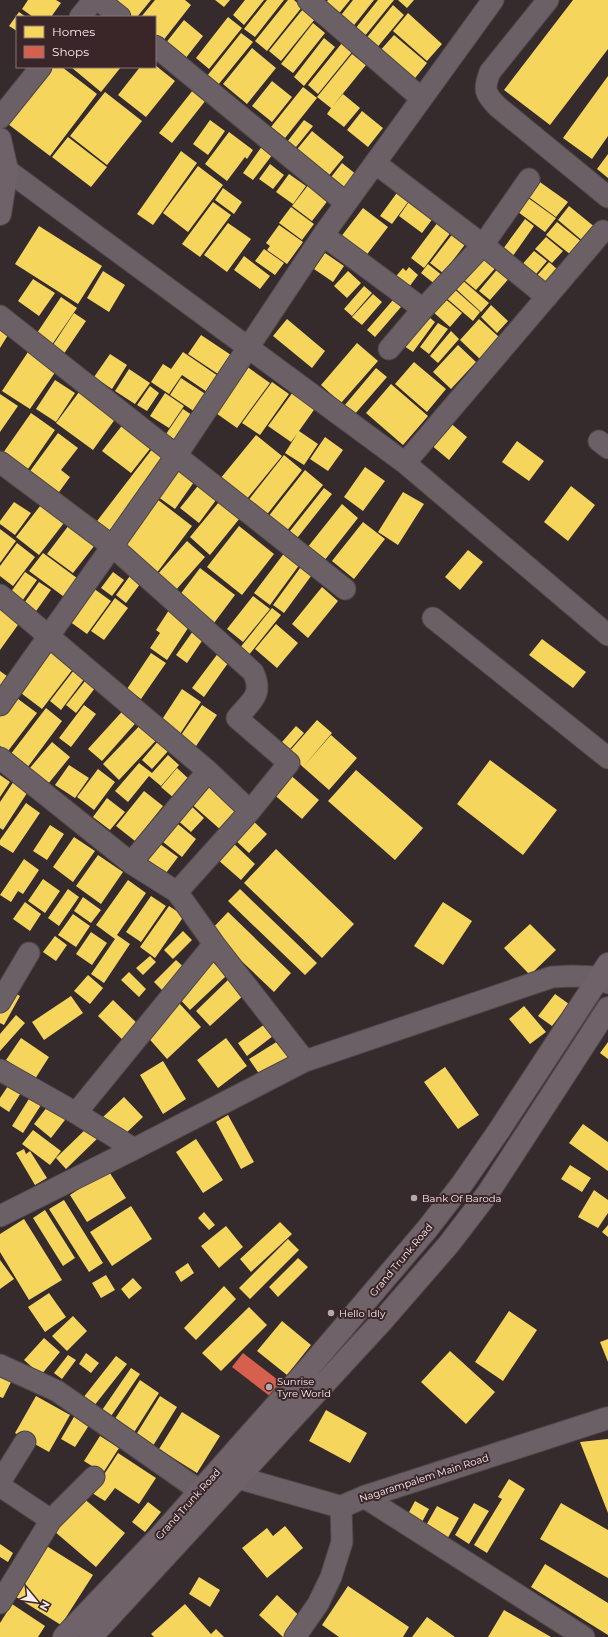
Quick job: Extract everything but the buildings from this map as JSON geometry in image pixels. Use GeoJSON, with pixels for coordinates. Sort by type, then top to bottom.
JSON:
{"type":"FeatureCollection","features":[{"type":"Feature","properties":{"kind":"main road"},"geometry":{"type":"LineString","coordinates":[[0,139],[6,170],[0,214]]}},
{"type":"Feature","properties":{"kind":"main road","name":"Grand Trunk Road"},"geometry":{"type":"LineString","coordinates":[[64,1637],[200,1492],[308,1369],[433,1222],[462,1184],[605,975]]}},
{"type":"Feature","properties":{"kind":"main road","name":"Grand Trunk Road"},"geometry":{"type":"LineString","coordinates":[[91,1637],[383,1320],[449,1244],[488,1193],[608,1008]]}},
{"type":"Feature","properties":{"kind":"street"},"geometry":{"type":"LineString","coordinates":[[81,16],[94,0]]}},
{"type":"Feature","properties":{"kind":"street"},"geometry":{"type":"LineString","coordinates":[[99,0],[119,16]]}},
{"type":"Feature","properties":{"kind":"street"},"geometry":{"type":"LineString","coordinates":[[308,0],[421,98]]}},
{"type":"Feature","properties":{"kind":"street"},"geometry":{"type":"LineString","coordinates":[[0,705],[48,635],[176,456],[322,235],[492,0]]}},
{"type":"Feature","properties":{"kind":"street"},"geometry":{"type":"LineString","coordinates":[[548,0],[490,72],[485,84],[488,97],[498,107],[608,197]]}},
{"type":"Feature","properties":{"kind":"street"},"geometry":{"type":"LineString","coordinates":[[156,47],[346,203]]}},
{"type":"Feature","properties":{"kind":"street"},"geometry":{"type":"LineString","coordinates":[[0,118],[40,68]]}},
{"type":"Feature","properties":{"kind":"street"},"geometry":{"type":"LineString","coordinates":[[375,163],[483,245],[548,297]]}},
{"type":"Feature","properties":{"kind":"street"},"geometry":{"type":"LineString","coordinates":[[6,170],[405,462],[608,635]]}},
{"type":"Feature","properties":{"kind":"street"},"geometry":{"type":"LineString","coordinates":[[389,349],[423,309],[483,245],[529,179]]}},
{"type":"Feature","properties":{"kind":"street"},"geometry":{"type":"LineString","coordinates":[[405,462],[603,231]]}},
{"type":"Feature","properties":{"kind":"street"},"geometry":{"type":"LineString","coordinates":[[322,235],[423,309]]}},
{"type":"Feature","properties":{"kind":"street"},"geometry":{"type":"LineString","coordinates":[[0,316],[346,589]]}},
{"type":"Feature","properties":{"kind":"street"},"geometry":{"type":"LineString","coordinates":[[0,462],[112,546],[253,672],[258,683],[257,694],[237,718],[289,764],[250,811],[177,892]]}},
{"type":"Feature","properties":{"kind":"street"},"geometry":{"type":"LineString","coordinates":[[0,595],[208,771],[250,811]]}},
{"type":"Feature","properties":{"kind":"street"},"geometry":{"type":"LineString","coordinates":[[433,618],[608,758]]}},
{"type":"Feature","properties":{"kind":"street"},"geometry":{"type":"LineString","coordinates":[[0,758],[130,863],[177,892],[214,944],[305,1061]]}},
{"type":"Feature","properties":{"kind":"street"},"geometry":{"type":"LineString","coordinates":[[130,863],[208,771]]}},
{"type":"Feature","properties":{"kind":"street"},"geometry":{"type":"LineString","coordinates":[[76,1113],[214,944]]}},
{"type":"Feature","properties":{"kind":"street"},"geometry":{"type":"LineString","coordinates":[[0,1002],[29,952]]}},
{"type":"Feature","properties":{"kind":"street"},"geometry":{"type":"LineString","coordinates":[[0,1216],[305,1061],[552,978],[605,975]]}},
{"type":"Feature","properties":{"kind":"street"},"geometry":{"type":"LineString","coordinates":[[0,1070],[76,1113],[134,1149]]}},
{"type":"Feature","properties":{"kind":"street"},"geometry":{"type":"LineString","coordinates":[[0,1365],[57,1391],[200,1492]]}},
{"type":"Feature","properties":{"kind":"street","name":"Nagarampalem Main Road"},"geometry":{"type":"LineString","coordinates":[[341,1507],[364,1497],[608,1418]]}},
{"type":"Feature","properties":{"kind":"street"},"geometry":{"type":"LineString","coordinates":[[0,1482],[25,1442]]}},
{"type":"Feature","properties":{"kind":"street"},"geometry":{"type":"LineString","coordinates":[[0,1604],[51,1520],[94,1477]]}},
{"type":"Feature","properties":{"kind":"street"},"geometry":{"type":"LineString","coordinates":[[239,1478],[341,1507],[342,1542],[330,1577],[318,1604],[295,1637]]}},
{"type":"Feature","properties":{"kind":"street"},"geometry":{"type":"LineString","coordinates":[[0,1486],[51,1520]]}},
{"type":"Feature","properties":{"kind":"street"},"geometry":{"type":"LineString","coordinates":[[364,1497],[584,1637]]}},
{"type":"Feature","properties":{"kind":"place","name":"Bank Of Baroda"},"geometry":{"type":"Point","coordinates":[414,1198]}},
{"type":"Feature","properties":{"kind":"place","name":"Hello Idly"},"geometry":{"type":"Point","coordinates":[331,1313]}},
{"type":"Feature","properties":{"kind":"place","name":"Sunrise Tyre World"},"geometry":{"type":"Point","coordinates":[269,1387]}}]}
